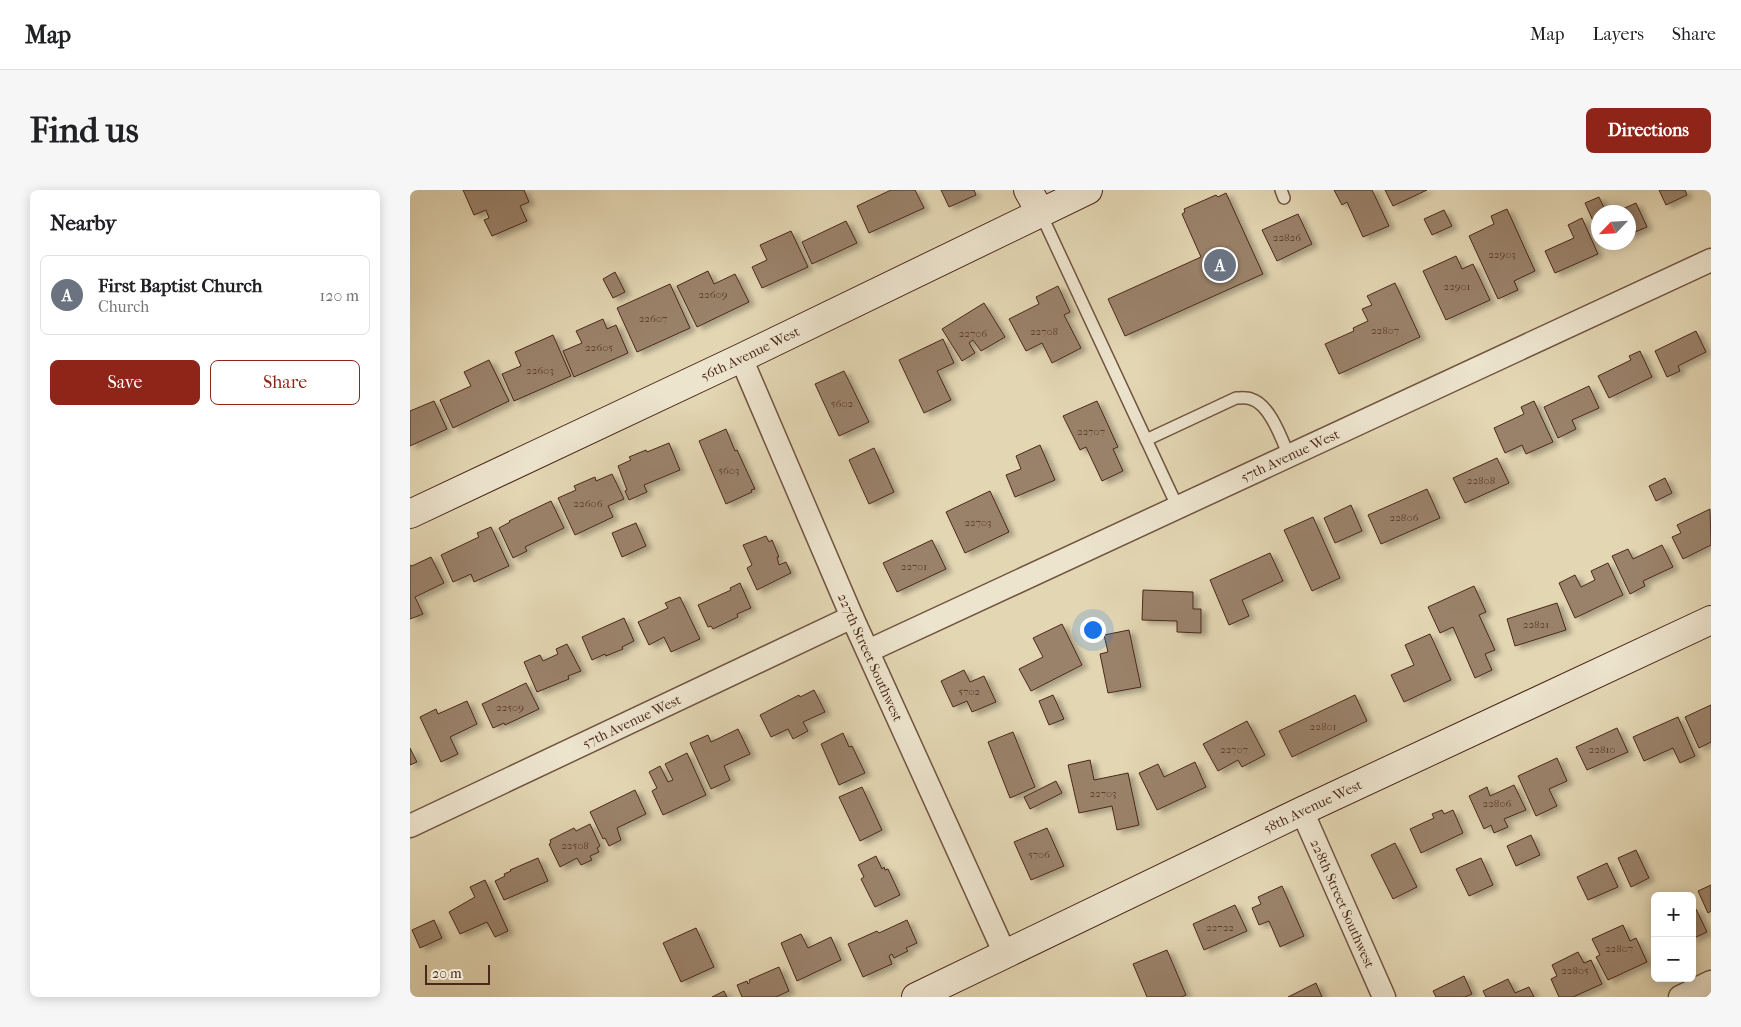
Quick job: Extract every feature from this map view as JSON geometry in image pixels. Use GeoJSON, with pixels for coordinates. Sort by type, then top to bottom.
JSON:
{"type":"FeatureCollection","features":[{"type":"Feature","properties":{"kind":"street","name":"56th Avenue West"},"geometry":{"type":"LineString","coordinates":[[410,514],[740,358],[1034,201],[1088,190]]}},
{"type":"Feature","properties":{"kind":"street","name":"57th Avenue West"},"geometry":{"type":"LineString","coordinates":[[868,652],[1711,260]]}},
{"type":"Feature","properties":{"kind":"street","name":"227th Street Southwest"},"geometry":{"type":"LineString","coordinates":[[740,358],[852,617],[1005,954]]}},
{"type":"Feature","properties":{"kind":"street","name":"57th Avenue West"},"geometry":{"type":"LineString","coordinates":[[410,826],[852,617]]}},
{"type":"Feature","properties":{"kind":"street","name":"58th Avenue West"},"geometry":{"type":"LineString","coordinates":[[916,997],[1302,811],[1711,620]]}},
{"type":"Feature","properties":{"kind":"street","name":"228th Street Southwest"},"geometry":{"type":"LineString","coordinates":[[1302,811],[1384,997]]}},
{"type":"Feature","properties":{"kind":"street"},"geometry":{"type":"LineString","coordinates":[[1680,997],[1711,982]]}},
{"type":"Feature","properties":{"kind":"lane"},"geometry":{"type":"LineString","coordinates":[[1034,201],[1178,508]]}},
{"type":"Feature","properties":{"kind":"lane"},"geometry":{"type":"LineString","coordinates":[[1146,440],[1236,398],[1251,399],[1261,404],[1272,419],[1289,456]]}},
{"type":"Feature","properties":{"kind":"building"},"geometry":{"type":"Polygon","coordinates":[[[463,190],[524,190],[529,202],[520,206],[527,221],[492,236],[484,220],[489,218],[486,210],[474,215],[463,190]]]}},
{"type":"Feature","properties":{"kind":"building"},"geometry":{"type":"Polygon","coordinates":[[[891,190],[915,190],[924,208],[869,233],[857,206],[891,190]]]}},
{"type":"Feature","properties":{"kind":"building"},"geometry":{"type":"Polygon","coordinates":[[[941,190],[974,190],[976,195],[949,207],[941,190]]]}},
{"type":"Feature","properties":{"kind":"building"},"geometry":{"type":"Polygon","coordinates":[[[1334,190],[1372,190],[1389,226],[1363,237],[1347,202],[1342,205],[1334,190]]]}},
{"type":"Feature","properties":{"kind":"building"},"geometry":{"type":"Polygon","coordinates":[[[1385,190],[1427,190],[1393,206],[1385,190]]]}},
{"type":"Feature","properties":{"kind":"building"},"geometry":{"type":"Polygon","coordinates":[[[1659,190],[1685,190],[1687,195],[1666,205],[1659,190]]]}},
{"type":"Feature","properties":{"kind":"building"},"geometry":{"type":"Polygon","coordinates":[[[1226,193],[1263,274],[1125,336],[1108,299],[1201,257],[1182,214],[1185,212],[1184,209],[1216,195],[1218,197],[1226,193]]]}},
{"type":"Feature","properties":{"kind":"building"},"geometry":{"type":"Polygon","coordinates":[[[1599,197],[1603,205],[1591,205],[1591,216],[1585,203],[1599,197]]]}},
{"type":"Feature","properties":{"kind":"building"},"geometry":{"type":"Polygon","coordinates":[[[1636,203],[1647,227],[1636,232],[1636,205],[1632,205],[1636,203]]]}},
{"type":"Feature","properties":{"kind":"building"},"geometry":{"type":"Polygon","coordinates":[[[1507,209],[1535,271],[1514,281],[1518,290],[1498,299],[1469,236],[1494,224],[1491,216],[1507,209]]]}},
{"type":"Feature","properties":{"kind":"building"},"geometry":{"type":"Polygon","coordinates":[[[1444,210],[1452,226],[1432,235],[1424,219],[1444,210]]]}},
{"type":"Feature","properties":{"kind":"building"},"geometry":{"type":"Polygon","coordinates":[[[1298,214],[1312,244],[1277,261],[1262,230],[1298,214]]]}},
{"type":"Feature","properties":{"kind":"building"},"geometry":{"type":"Polygon","coordinates":[[[1582,218],[1591,238],[1591,250],[1596,250],[1598,254],[1555,273],[1545,251],[1574,238],[1568,225],[1582,218]]]}},
{"type":"Feature","properties":{"kind":"building"},"geometry":{"type":"Polygon","coordinates":[[[846,221],[857,243],[812,264],[802,242],[846,221]]]}},
{"type":"Feature","properties":{"kind":"building"},"geometry":{"type":"Polygon","coordinates":[[[791,231],[808,267],[762,288],[752,267],[767,260],[760,245],[791,231]]]}},
{"type":"Feature","properties":{"kind":"building"},"geometry":{"type":"Polygon","coordinates":[[[1456,256],[1462,269],[1473,264],[1490,300],[1446,320],[1423,271],[1456,256]]]}},
{"type":"Feature","properties":{"kind":"building"},"geometry":{"type":"Polygon","coordinates":[[[708,271],[714,284],[735,274],[749,302],[697,327],[677,286],[708,271]]]}},
{"type":"Feature","properties":{"kind":"building"},"geometry":{"type":"Polygon","coordinates":[[[615,272],[625,292],[613,298],[603,279],[615,272]]]}},
{"type":"Feature","properties":{"kind":"building"},"geometry":{"type":"Polygon","coordinates":[[[1395,283],[1420,337],[1339,374],[1325,344],[1354,331],[1353,328],[1368,321],[1362,309],[1372,305],[1367,296],[1395,283]]]}},
{"type":"Feature","properties":{"kind":"building"},"geometry":{"type":"Polygon","coordinates":[[[670,284],[690,328],[637,352],[617,308],[670,284]]]}},
{"type":"Feature","properties":{"kind":"building"},"geometry":{"type":"Polygon","coordinates":[[[1058,286],[1070,312],[1064,315],[1081,348],[1052,363],[1042,343],[1026,351],[1009,319],[1039,304],[1036,297],[1058,286]]]}},
{"type":"Feature","properties":{"kind":"building"},"geometry":{"type":"Polygon","coordinates":[[[984,303],[1005,337],[981,351],[973,340],[969,343],[975,353],[962,361],[942,329],[984,303]]]}},
{"type":"Feature","properties":{"kind":"building"},"geometry":{"type":"Polygon","coordinates":[[[603,319],[607,329],[616,325],[628,353],[574,377],[563,351],[582,343],[576,331],[603,319]]]}},
{"type":"Feature","properties":{"kind":"building"},"geometry":{"type":"Polygon","coordinates":[[[1696,331],[1706,352],[1678,366],[1680,371],[1667,377],[1655,351],[1696,331]]]}},
{"type":"Feature","properties":{"kind":"building"},"geometry":{"type":"Polygon","coordinates":[[[553,335],[571,376],[514,401],[502,374],[521,366],[515,352],[553,335]]]}},
{"type":"Feature","properties":{"kind":"building"},"geometry":{"type":"Polygon","coordinates":[[[943,339],[954,363],[937,371],[951,400],[924,413],[899,360],[943,339]]]}},
{"type":"Feature","properties":{"kind":"building"},"geometry":{"type":"Polygon","coordinates":[[[1640,351],[1652,377],[1609,398],[1598,376],[1631,360],[1629,356],[1640,351]]]}},
{"type":"Feature","properties":{"kind":"building"},"geometry":{"type":"Polygon","coordinates":[[[489,360],[509,401],[453,428],[440,400],[471,386],[464,372],[489,360]]]}},
{"type":"Feature","properties":{"kind":"building"},"geometry":{"type":"Polygon","coordinates":[[[844,371],[869,422],[839,436],[815,384],[844,371]]]}},
{"type":"Feature","properties":{"kind":"building"},"geometry":{"type":"Polygon","coordinates":[[[1589,386],[1599,408],[1572,420],[1576,429],[1558,438],[1544,407],[1589,386]]]}},
{"type":"Feature","properties":{"kind":"building"},"geometry":{"type":"Polygon","coordinates":[[[434,401],[447,429],[410,446],[410,411],[434,401]]]}},
{"type":"Feature","properties":{"kind":"building"},"geometry":{"type":"Polygon","coordinates":[[[1097,401],[1118,447],[1113,449],[1123,471],[1102,481],[1086,447],[1080,450],[1063,416],[1097,401]]]}},
{"type":"Feature","properties":{"kind":"building"},"geometry":{"type":"Polygon","coordinates":[[[1534,401],[1553,442],[1526,454],[1522,445],[1505,453],[1494,428],[1524,414],[1521,407],[1534,401]]]}},
{"type":"Feature","properties":{"kind":"building"},"geometry":{"type":"Polygon","coordinates":[[[726,429],[755,489],[726,504],[699,441],[726,429]]]}},
{"type":"Feature","properties":{"kind":"building"},"geometry":{"type":"Polygon","coordinates":[[[669,443],[680,470],[644,485],[647,492],[629,500],[618,466],[631,460],[629,457],[669,443]]]}},
{"type":"Feature","properties":{"kind":"building"},"geometry":{"type":"Polygon","coordinates":[[[1040,445],[1055,480],[1015,497],[1006,475],[1021,469],[1016,456],[1040,445]]]}},
{"type":"Feature","properties":{"kind":"building"},"geometry":{"type":"Polygon","coordinates":[[[874,448],[894,492],[869,504],[849,460],[874,448]]]}},
{"type":"Feature","properties":{"kind":"building"},"geometry":{"type":"Polygon","coordinates":[[[1497,458],[1509,483],[1465,503],[1453,478],[1497,458]]]}},
{"type":"Feature","properties":{"kind":"building"},"geometry":{"type":"Polygon","coordinates":[[[612,474],[624,499],[608,506],[613,517],[575,535],[558,498],[576,490],[574,486],[595,477],[596,481],[612,474]]]}},
{"type":"Feature","properties":{"kind":"building"},"geometry":{"type":"Polygon","coordinates":[[[1665,478],[1672,493],[1656,501],[1649,486],[1665,478]]]}},
{"type":"Feature","properties":{"kind":"building"},"geometry":{"type":"Polygon","coordinates":[[[1427,489],[1440,518],[1381,544],[1368,515],[1427,489]]]}},
{"type":"Feature","properties":{"kind":"building"},"geometry":{"type":"Polygon","coordinates":[[[990,491],[1009,532],[965,553],[946,512],[990,491]]]}},
{"type":"Feature","properties":{"kind":"building"},"geometry":{"type":"Polygon","coordinates":[[[551,501],[564,528],[525,547],[527,551],[513,558],[499,528],[509,521],[551,501]]]}},
{"type":"Feature","properties":{"kind":"building"},"geometry":{"type":"Polygon","coordinates":[[[1351,505],[1362,531],[1335,543],[1324,518],[1351,505]]]}},
{"type":"Feature","properties":{"kind":"building"},"geometry":{"type":"Polygon","coordinates":[[[1710,509],[1711,545],[1683,559],[1672,537],[1681,533],[1677,525],[1710,509]]]}},
{"type":"Feature","properties":{"kind":"building"},"geometry":{"type":"Polygon","coordinates":[[[1313,517],[1340,578],[1312,591],[1284,530],[1313,517]]]}},
{"type":"Feature","properties":{"kind":"building"},"geometry":{"type":"Polygon","coordinates":[[[636,523],[646,546],[622,557],[612,533],[636,523]]]}},
{"type":"Feature","properties":{"kind":"building"},"geometry":{"type":"Polygon","coordinates":[[[491,527],[509,566],[474,582],[471,574],[453,582],[441,555],[479,537],[477,533],[491,527]]]}},
{"type":"Feature","properties":{"kind":"building"},"geometry":{"type":"Polygon","coordinates":[[[766,536],[769,542],[772,540],[779,557],[777,557],[779,565],[786,562],[791,573],[757,590],[747,568],[752,565],[743,545],[766,536]]]}},
{"type":"Feature","properties":{"kind":"building"},"geometry":{"type":"Polygon","coordinates":[[[932,540],[946,569],[897,592],[883,563],[932,540]]]}},
{"type":"Feature","properties":{"kind":"building"},"geometry":{"type":"Polygon","coordinates":[[[1662,545],[1673,567],[1643,581],[1645,586],[1630,594],[1612,556],[1628,549],[1633,559],[1662,545]]]}},
{"type":"Feature","properties":{"kind":"building"},"geometry":{"type":"Polygon","coordinates":[[[1270,553],[1283,581],[1242,600],[1249,616],[1229,625],[1210,580],[1270,553]]]}},
{"type":"Feature","properties":{"kind":"building"},"geometry":{"type":"Polygon","coordinates":[[[431,557],[444,583],[415,597],[423,614],[410,619],[410,565],[412,566],[431,557]]]}},
{"type":"Feature","properties":{"kind":"building"},"geometry":{"type":"Polygon","coordinates":[[[1608,563],[1623,595],[1575,618],[1559,583],[1575,575],[1581,587],[1595,580],[1591,571],[1608,563]]]}},
{"type":"Feature","properties":{"kind":"building"},"geometry":{"type":"Polygon","coordinates":[[[740,583],[751,608],[737,614],[738,617],[713,629],[711,626],[708,627],[698,605],[731,590],[730,588],[740,583]]]}},
{"type":"Feature","properties":{"kind":"building"},"geometry":{"type":"Polygon","coordinates":[[[1474,586],[1486,612],[1479,615],[1495,650],[1485,654],[1492,670],[1475,678],[1453,627],[1440,633],[1428,607],[1474,586]]]}},
{"type":"Feature","properties":{"kind":"building"},"geometry":{"type":"Polygon","coordinates":[[[1143,590],[1193,592],[1193,609],[1201,609],[1201,633],[1177,632],[1177,621],[1142,620],[1143,590]]]}},
{"type":"Feature","properties":{"kind":"building"},"geometry":{"type":"Polygon","coordinates":[[[680,597],[700,639],[671,652],[664,637],[649,645],[638,622],[668,608],[665,603],[680,597]]]}},
{"type":"Feature","properties":{"kind":"building"},"geometry":{"type":"Polygon","coordinates":[[[1557,603],[1566,630],[1515,646],[1507,619],[1557,603]]]}},
{"type":"Feature","properties":{"kind":"building"},"geometry":{"type":"Polygon","coordinates":[[[624,618],[634,641],[622,647],[623,649],[592,660],[582,637],[624,618]]]}},
{"type":"Feature","properties":{"kind":"building"},"geometry":{"type":"Polygon","coordinates":[[[1062,624],[1082,665],[1031,691],[1019,669],[1043,657],[1033,638],[1062,624]]]}},
{"type":"Feature","properties":{"kind":"building"},"geometry":{"type":"Polygon","coordinates":[[[1129,630],[1141,687],[1108,693],[1100,654],[1108,652],[1104,635],[1129,630]]]}},
{"type":"Feature","properties":{"kind":"building"},"geometry":{"type":"Polygon","coordinates":[[[1430,634],[1451,680],[1404,702],[1391,675],[1414,665],[1405,645],[1430,634]]]}},
{"type":"Feature","properties":{"kind":"building"},"geometry":{"type":"Polygon","coordinates":[[[567,644],[581,671],[568,676],[569,679],[537,692],[524,662],[540,655],[543,661],[558,654],[556,649],[567,644]]]}},
{"type":"Feature","properties":{"kind":"building"},"geometry":{"type":"Polygon","coordinates":[[[964,670],[970,682],[984,676],[996,702],[972,712],[967,701],[953,707],[941,681],[964,670]]]}},
{"type":"Feature","properties":{"kind":"building"},"geometry":{"type":"Polygon","coordinates":[[[526,683],[539,709],[505,725],[504,723],[493,728],[482,704],[526,683]]]}},
{"type":"Feature","properties":{"kind":"building"},"geometry":{"type":"Polygon","coordinates":[[[814,690],[825,712],[803,722],[808,731],[793,739],[788,729],[771,737],[760,715],[799,695],[800,697],[814,690]]]}},
{"type":"Feature","properties":{"kind":"building"},"geometry":{"type":"Polygon","coordinates":[[[1053,695],[1064,719],[1049,725],[1039,701],[1053,695]]]}},
{"type":"Feature","properties":{"kind":"building"},"geometry":{"type":"Polygon","coordinates":[[[1355,695],[1367,721],[1292,757],[1279,731],[1355,695]]]}},
{"type":"Feature","properties":{"kind":"building"},"geometry":{"type":"Polygon","coordinates":[[[467,701],[477,724],[450,737],[458,754],[441,762],[420,717],[436,709],[438,714],[467,701]]]}},
{"type":"Feature","properties":{"kind":"building"},"geometry":{"type":"Polygon","coordinates":[[[1711,705],[1711,742],[1699,748],[1685,717],[1711,705]]]}},
{"type":"Feature","properties":{"kind":"building"},"geometry":{"type":"Polygon","coordinates":[[[1678,717],[1695,756],[1680,763],[1673,748],[1644,761],[1633,737],[1678,717]]]}},
{"type":"Feature","properties":{"kind":"building"},"geometry":{"type":"Polygon","coordinates":[[[1247,721],[1265,755],[1242,767],[1238,760],[1218,771],[1203,744],[1247,721]]]}},
{"type":"Feature","properties":{"kind":"building"},"geometry":{"type":"Polygon","coordinates":[[[1617,728],[1628,752],[1587,770],[1576,747],[1617,728]]]}},
{"type":"Feature","properties":{"kind":"building"},"geometry":{"type":"Polygon","coordinates":[[[738,729],[750,754],[724,766],[730,780],[711,789],[690,743],[708,735],[711,742],[738,729]]]}},
{"type":"Feature","properties":{"kind":"building"},"geometry":{"type":"Polygon","coordinates":[[[1013,732],[1035,787],[1010,798],[988,742],[1013,732]]]}},
{"type":"Feature","properties":{"kind":"building"},"geometry":{"type":"Polygon","coordinates":[[[843,733],[849,747],[852,746],[865,773],[839,785],[821,744],[843,733]]]}},
{"type":"Feature","properties":{"kind":"building"},"geometry":{"type":"Polygon","coordinates":[[[410,748],[417,762],[410,765],[410,748]]]}},
{"type":"Feature","properties":{"kind":"building"},"geometry":{"type":"Polygon","coordinates":[[[687,753],[706,795],[663,815],[652,791],[657,788],[649,772],[660,766],[668,782],[673,780],[665,764],[687,753]]]}},
{"type":"Feature","properties":{"kind":"building"},"geometry":{"type":"Polygon","coordinates":[[[1557,758],[1567,781],[1549,789],[1557,806],[1536,816],[1518,776],[1557,758]]]}},
{"type":"Feature","properties":{"kind":"building"},"geometry":{"type":"Polygon","coordinates":[[[1090,760],[1094,780],[1128,773],[1139,825],[1117,830],[1112,806],[1079,813],[1068,765],[1090,760]]]}},
{"type":"Feature","properties":{"kind":"building"},"geometry":{"type":"Polygon","coordinates":[[[1195,762],[1206,787],[1157,810],[1139,773],[1158,764],[1164,777],[1195,762]]]}},
{"type":"Feature","properties":{"kind":"building"},"geometry":{"type":"Polygon","coordinates":[[[1056,781],[1062,793],[1030,809],[1024,797],[1056,781]]]}},
{"type":"Feature","properties":{"kind":"building"},"geometry":{"type":"Polygon","coordinates":[[[1514,785],[1526,810],[1504,819],[1508,827],[1494,833],[1491,825],[1484,829],[1469,796],[1487,787],[1490,796],[1514,785]]]}},
{"type":"Feature","properties":{"kind":"building"},"geometry":{"type":"Polygon","coordinates":[[[862,787],[882,830],[860,841],[839,797],[862,787]]]}},
{"type":"Feature","properties":{"kind":"building"},"geometry":{"type":"Polygon","coordinates":[[[635,790],[646,814],[617,828],[621,840],[609,846],[605,838],[603,839],[590,812],[635,790]]]}},
{"type":"Feature","properties":{"kind":"building"},"geometry":{"type":"Polygon","coordinates":[[[1442,810],[1444,814],[1453,810],[1463,833],[1421,853],[1410,829],[1434,818],[1432,814],[1442,810]]]}},
{"type":"Feature","properties":{"kind":"building"},"geometry":{"type":"Polygon","coordinates":[[[590,824],[600,846],[597,848],[599,852],[590,856],[592,860],[581,865],[577,858],[560,867],[549,844],[551,843],[550,840],[574,828],[576,831],[590,824]]]}},
{"type":"Feature","properties":{"kind":"building"},"geometry":{"type":"Polygon","coordinates":[[[1047,828],[1064,866],[1031,880],[1014,842],[1047,828]]]}},
{"type":"Feature","properties":{"kind":"building"},"geometry":{"type":"Polygon","coordinates":[[[1531,835],[1540,855],[1516,866],[1507,846],[1531,835]]]}},
{"type":"Feature","properties":{"kind":"building"},"geometry":{"type":"Polygon","coordinates":[[[1395,843],[1417,887],[1393,899],[1371,855],[1395,843]]]}},
{"type":"Feature","properties":{"kind":"building"},"geometry":{"type":"Polygon","coordinates":[[[1636,850],[1649,878],[1631,887],[1618,858],[1636,850]]]}},
{"type":"Feature","properties":{"kind":"building"},"geometry":{"type":"Polygon","coordinates":[[[876,856],[882,869],[884,867],[885,870],[888,869],[900,895],[875,907],[861,879],[864,877],[858,865],[876,856]]]}},
{"type":"Feature","properties":{"kind":"building"},"geometry":{"type":"Polygon","coordinates":[[[538,858],[548,881],[504,900],[495,881],[505,876],[504,874],[510,870],[538,858]]]}},
{"type":"Feature","properties":{"kind":"building"},"geometry":{"type":"Polygon","coordinates":[[[1481,858],[1493,885],[1469,896],[1456,869],[1481,858]]]}},
{"type":"Feature","properties":{"kind":"building"},"geometry":{"type":"Polygon","coordinates":[[[1607,863],[1618,887],[1588,900],[1577,877],[1607,863]]]}},
{"type":"Feature","properties":{"kind":"building"},"geometry":{"type":"Polygon","coordinates":[[[485,880],[508,931],[495,937],[487,922],[460,934],[449,912],[475,897],[470,887],[485,880]]]}},
{"type":"Feature","properties":{"kind":"building"},"geometry":{"type":"Polygon","coordinates":[[[1711,885],[1711,911],[1708,913],[1698,891],[1711,885]]]}},
{"type":"Feature","properties":{"kind":"building"},"geometry":{"type":"Polygon","coordinates":[[[1282,886],[1304,936],[1280,947],[1269,921],[1259,925],[1252,908],[1261,904],[1258,897],[1282,886]]]}},
{"type":"Feature","properties":{"kind":"building"},"geometry":{"type":"Polygon","coordinates":[[[1235,905],[1247,931],[1204,950],[1193,924],[1235,905]]]}},
{"type":"Feature","properties":{"kind":"building"},"geometry":{"type":"Polygon","coordinates":[[[1696,909],[1707,932],[1696,937],[1696,909]]]}},
{"type":"Feature","properties":{"kind":"building"},"geometry":{"type":"Polygon","coordinates":[[[434,920],[442,938],[420,948],[412,930],[434,920]]]}},
{"type":"Feature","properties":{"kind":"building"},"geometry":{"type":"Polygon","coordinates":[[[907,920],[917,943],[906,948],[908,951],[894,958],[892,954],[889,956],[892,964],[863,977],[848,944],[907,920]]]}},
{"type":"Feature","properties":{"kind":"building"},"geometry":{"type":"Polygon","coordinates":[[[1623,925],[1630,941],[1636,938],[1647,962],[1608,980],[1596,957],[1600,955],[1592,939],[1623,925]]]}},
{"type":"Feature","properties":{"kind":"building"},"geometry":{"type":"Polygon","coordinates":[[[696,928],[714,967],[681,982],[663,943],[696,928]]]}},
{"type":"Feature","properties":{"kind":"building"},"geometry":{"type":"Polygon","coordinates":[[[801,934],[808,948],[831,937],[841,960],[797,981],[781,943],[801,934]]]}},
{"type":"Feature","properties":{"kind":"building"},"geometry":{"type":"Polygon","coordinates":[[[1167,950],[1186,995],[1181,997],[1147,997],[1133,964],[1167,950]]]}},
{"type":"Feature","properties":{"kind":"building"},"geometry":{"type":"Polygon","coordinates":[[[1578,952],[1584,963],[1591,960],[1602,984],[1573,997],[1559,997],[1551,979],[1557,976],[1552,965],[1578,952]]]}},
{"type":"Feature","properties":{"kind":"building"},"geometry":{"type":"Polygon","coordinates":[[[779,967],[789,991],[776,997],[742,997],[737,985],[747,981],[748,984],[749,980],[779,967]]]}},
{"type":"Feature","properties":{"kind":"building"},"geometry":{"type":"Polygon","coordinates":[[[1464,976],[1472,994],[1465,997],[1436,997],[1433,991],[1464,976]]]}},
{"type":"Feature","properties":{"kind":"building"},"geometry":{"type":"Polygon","coordinates":[[[1508,979],[1515,993],[1529,987],[1534,997],[1486,997],[1483,991],[1508,979]]]}},
{"type":"Feature","properties":{"kind":"building"},"geometry":{"type":"Polygon","coordinates":[[[1316,983],[1322,997],[1288,997],[1316,983]]]}},
{"type":"Feature","properties":{"kind":"building"},"geometry":{"type":"Polygon","coordinates":[[[724,991],[727,997],[712,997],[724,991]]]}},
{"type":"Feature","properties":{"kind":"place","name":"First Baptist Church"},"geometry":{"type":"Point","coordinates":[1220,265]}}]}
